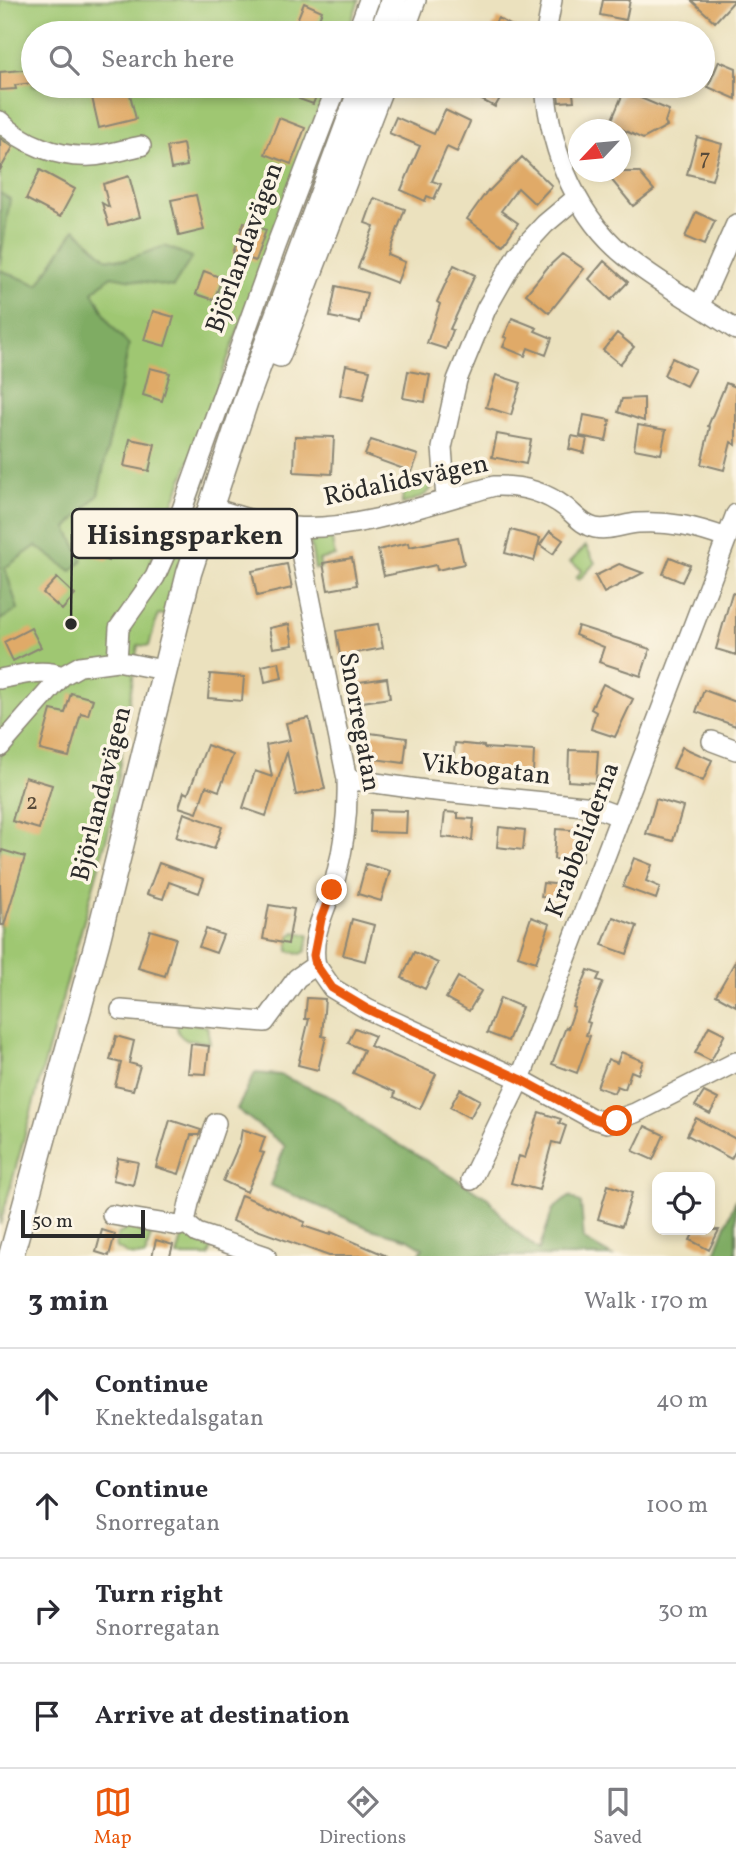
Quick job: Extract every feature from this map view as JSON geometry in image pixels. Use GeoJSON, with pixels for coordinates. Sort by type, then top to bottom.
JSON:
{"type":"FeatureCollection","features":[{"type":"Feature","properties":{"kind":"street"},"geometry":{"type":"LineString","coordinates":[[361,21],[369,0]]}},
{"type":"Feature","properties":{"kind":"street"},"geometry":{"type":"LineString","coordinates":[[386,21],[394,0]]}},
{"type":"Feature","properties":{"kind":"street"},"geometry":{"type":"LineString","coordinates":[[408,21],[416,0]]}},
{"type":"Feature","properties":{"kind":"street"},"geometry":{"type":"LineString","coordinates":[[548,21],[552,0]]}},
{"type":"Feature","properties":{"kind":"street","name":"Björlandavägen"},"geometry":{"type":"LineString","coordinates":[[117,661],[119,628],[155,577],[170,542],[276,246],[332,98]]}},
{"type":"Feature","properties":{"kind":"street","name":"Björlandavägen"},"geometry":{"type":"LineString","coordinates":[[11,1256],[97,943],[189,573],[264,351],[358,98]]}},
{"type":"Feature","properties":{"kind":"street","name":"Björlandavägen"},"geometry":{"type":"LineString","coordinates":[[264,351],[280,357],[379,98]]}},
{"type":"Feature","properties":{"kind":"street"},"geometry":{"type":"LineString","coordinates":[[547,98],[556,147],[576,198],[591,219],[631,261],[736,330]]}},
{"type":"Feature","properties":{"kind":"street"},"geometry":{"type":"LineString","coordinates":[[0,121],[13,134],[68,155],[92,156],[141,146]]}},
{"type":"Feature","properties":{"kind":"street"},"geometry":{"type":"LineString","coordinates":[[446,499],[442,448],[457,380],[486,309],[518,253],[545,224],[576,198]]}},
{"type":"Feature","properties":{"kind":"street"},"geometry":{"type":"LineString","coordinates":[[700,305],[736,224]]}},
{"type":"Feature","properties":{"kind":"street","name":"Rödalidsvägen"},"geometry":{"type":"LineString","coordinates":[[210,507],[254,520],[296,528],[361,522],[494,486],[520,487],[550,498],[587,525],[598,529],[634,523],[668,522],[726,538]]}},
{"type":"Feature","properties":{"kind":"street","name":"Krabbeliderna"},"geometry":{"type":"LineString","coordinates":[[471,1181],[520,1079],[736,514]]}},
{"type":"Feature","properties":{"kind":"street","name":"Snorregatan"},"geometry":{"type":"LineString","coordinates":[[296,528],[347,779],[348,821],[335,880],[314,946],[316,965]]}},
{"type":"Feature","properties":{"kind":"street"},"geometry":{"type":"LineString","coordinates":[[0,747],[62,676],[80,666],[117,661],[163,670]]}},
{"type":"Feature","properties":{"kind":"street"},"geometry":{"type":"LineString","coordinates":[[0,679],[40,672],[53,672],[62,676]]}},
{"type":"Feature","properties":{"kind":"street"},"geometry":{"type":"LineString","coordinates":[[712,741],[736,750]]}},
{"type":"Feature","properties":{"kind":"street","name":"Vikbogatan"},"geometry":{"type":"LineString","coordinates":[[347,779],[425,790],[594,807],[619,816]]}},
{"type":"Feature","properties":{"kind":"street"},"geometry":{"type":"LineString","coordinates":[[121,1010],[264,1028],[297,978],[316,965],[325,979],[343,996],[607,1123],[635,1113],[736,1062]]}},
{"type":"Feature","properties":{"kind":"street"},"geometry":{"type":"LineString","coordinates":[[185,1223],[189,1203],[216,1123]]}},
{"type":"Feature","properties":{"kind":"street"},"geometry":{"type":"LineString","coordinates":[[112,1215],[178,1226],[185,1223]]}},
{"type":"Feature","properties":{"kind":"street"},"geometry":{"type":"LineString","coordinates":[[185,1223],[197,1233],[266,1256]]}},
{"type":"Feature","properties":{"kind":"green space"},"geometry":{"type":"Polygon","coordinates":[[[0,0],[359,0],[351,21],[21,21],[21,98],[323,98],[152,558],[145,603],[208,462],[210,464],[165,615],[158,614],[149,646],[138,645],[111,822],[0,1225],[0,0]]]}},
{"type":"Feature","properties":{"kind":"green space"},"geometry":{"type":"Polygon","coordinates":[[[0,193],[10,199],[0,263],[0,193]]]}},
{"type":"Feature","properties":{"kind":"green space"},"geometry":{"type":"Polygon","coordinates":[[[75,229],[106,258],[125,260],[165,246],[192,257],[173,287],[111,276],[93,292],[110,324],[129,345],[98,495],[67,528],[83,560],[71,571],[36,546],[5,568],[18,609],[0,620],[0,270],[38,285],[75,229]]]}},
{"type":"Feature","properties":{"kind":"green space"},"geometry":{"type":"Polygon","coordinates":[[[424,477],[434,478],[428,493],[402,504],[403,494],[408,487],[424,477]]]}},
{"type":"Feature","properties":{"kind":"green space"},"geometry":{"type":"Polygon","coordinates":[[[331,535],[335,556],[319,560],[321,568],[315,569],[310,539],[331,535]]]}},
{"type":"Feature","properties":{"kind":"green space"},"geometry":{"type":"Polygon","coordinates":[[[586,546],[595,563],[579,580],[576,578],[582,570],[570,562],[586,546]]]}},
{"type":"Feature","properties":{"kind":"green space"},"geometry":{"type":"Polygon","coordinates":[[[295,932],[309,935],[306,951],[301,954],[288,951],[290,936],[295,932]]]}},
{"type":"Feature","properties":{"kind":"green space"},"geometry":{"type":"Polygon","coordinates":[[[178,1021],[207,1026],[210,1043],[185,1039],[177,1030],[178,1021]]]}},
{"type":"Feature","properties":{"kind":"green space"},"geometry":{"type":"Polygon","coordinates":[[[255,1073],[280,1075],[335,1099],[367,1125],[488,1198],[511,1227],[539,1250],[553,1209],[570,1196],[581,1204],[584,1240],[612,1256],[418,1256],[423,1248],[408,1239],[371,1229],[270,1185],[285,1146],[237,1109],[255,1073]]]}},
{"type":"Feature","properties":{"kind":"green space"},"geometry":{"type":"Polygon","coordinates":[[[736,1199],[736,1256],[714,1256],[736,1199]]]}},
{"type":"Feature","properties":{"kind":"green space"},"geometry":{"type":"Polygon","coordinates":[[[134,1225],[153,1228],[145,1256],[129,1255],[116,1247],[117,1235],[134,1225]]]}},
{"type":"Feature","properties":{"kind":"green space"},"geometry":{"type":"Polygon","coordinates":[[[183,1235],[213,1244],[209,1256],[177,1256],[183,1235]]]}},
{"type":"Feature","properties":{"kind":"building"},"geometry":{"type":"Polygon","coordinates":[[[603,0],[630,0],[626,20],[600,15],[603,0]]]}},
{"type":"Feature","properties":{"kind":"building"},"geometry":{"type":"Polygon","coordinates":[[[691,0],[735,0],[714,21],[691,0]]]}},
{"type":"Feature","properties":{"kind":"building"},"geometry":{"type":"Polygon","coordinates":[[[304,3],[322,11],[318,21],[297,21],[304,3]]]}},
{"type":"Feature","properties":{"kind":"building"},"geometry":{"type":"Polygon","coordinates":[[[719,61],[736,68],[736,99],[715,90],[715,70],[719,61]]]}},
{"type":"Feature","properties":{"kind":"building"},"geometry":{"type":"Polygon","coordinates":[[[21,70],[21,84],[15,85],[16,89],[0,90],[0,72],[21,70]]]}},
{"type":"Feature","properties":{"kind":"building"},"geometry":{"type":"Polygon","coordinates":[[[92,98],[131,98],[136,119],[99,128],[92,98]]]}},
{"type":"Feature","properties":{"kind":"building"},"geometry":{"type":"Polygon","coordinates":[[[299,98],[315,98],[313,104],[299,98]]]}},
{"type":"Feature","properties":{"kind":"building"},"geometry":{"type":"Polygon","coordinates":[[[481,98],[500,98],[495,107],[481,98]]]}},
{"type":"Feature","properties":{"kind":"building"},"geometry":{"type":"Polygon","coordinates":[[[558,98],[574,98],[574,101],[559,102],[558,98]]]}},
{"type":"Feature","properties":{"kind":"building"},"geometry":{"type":"Polygon","coordinates":[[[621,98],[641,98],[669,110],[665,122],[667,126],[643,139],[631,134],[631,119],[612,119],[621,98]]]}},
{"type":"Feature","properties":{"kind":"building"},"geometry":{"type":"Polygon","coordinates":[[[445,110],[470,122],[457,152],[447,147],[432,181],[441,184],[434,199],[427,196],[425,201],[401,190],[420,146],[389,133],[396,117],[434,134],[445,110]]]}},
{"type":"Feature","properties":{"kind":"building"},"geometry":{"type":"Polygon","coordinates":[[[279,118],[305,128],[291,164],[265,154],[279,118]]]}},
{"type":"Feature","properties":{"kind":"building"},"geometry":{"type":"Polygon","coordinates":[[[697,137],[722,144],[712,180],[687,174],[697,137]]]}},
{"type":"Feature","properties":{"kind":"building"},"geometry":{"type":"Polygon","coordinates":[[[0,138],[13,147],[0,170],[0,138]]]}},
{"type":"Feature","properties":{"kind":"building"},"geometry":{"type":"Polygon","coordinates":[[[183,144],[187,166],[171,169],[167,147],[183,144]]]}},
{"type":"Feature","properties":{"kind":"building"},"geometry":{"type":"Polygon","coordinates":[[[522,157],[552,186],[535,204],[518,188],[501,211],[518,223],[503,245],[467,219],[488,190],[522,157]]]}},
{"type":"Feature","properties":{"kind":"building"},"geometry":{"type":"Polygon","coordinates":[[[40,170],[75,189],[60,217],[26,199],[40,170]]]}},
{"type":"Feature","properties":{"kind":"building"},"geometry":{"type":"Polygon","coordinates":[[[631,172],[639,172],[654,190],[633,206],[613,182],[631,182],[631,172]]]}},
{"type":"Feature","properties":{"kind":"building"},"geometry":{"type":"Polygon","coordinates":[[[129,176],[140,217],[109,226],[102,203],[109,207],[103,184],[129,176]]]}},
{"type":"Feature","properties":{"kind":"building"},"geometry":{"type":"Polygon","coordinates":[[[196,195],[204,230],[179,236],[171,200],[196,195]]]}},
{"type":"Feature","properties":{"kind":"building"},"geometry":{"type":"Polygon","coordinates":[[[374,198],[405,209],[388,255],[405,262],[397,283],[358,268],[374,226],[365,223],[374,198]]]}},
{"type":"Feature","properties":{"kind":"building"},"geometry":{"type":"Polygon","coordinates":[[[696,212],[715,221],[704,245],[685,237],[696,212]]]}},
{"type":"Feature","properties":{"kind":"building"},"geometry":{"type":"Polygon","coordinates":[[[244,222],[266,230],[255,261],[233,253],[244,222]]]}},
{"type":"Feature","properties":{"kind":"building"},"geometry":{"type":"Polygon","coordinates":[[[562,254],[584,269],[549,313],[526,294],[562,254]]]}},
{"type":"Feature","properties":{"kind":"building"},"geometry":{"type":"Polygon","coordinates":[[[604,261],[628,282],[611,300],[589,279],[604,261]]]}},
{"type":"Feature","properties":{"kind":"building"},"geometry":{"type":"Polygon","coordinates":[[[454,265],[475,275],[450,329],[453,330],[446,349],[427,343],[440,304],[437,302],[454,265]]]}},
{"type":"Feature","properties":{"kind":"building"},"geometry":{"type":"Polygon","coordinates":[[[204,271],[222,278],[214,300],[196,294],[204,271]]]}},
{"type":"Feature","properties":{"kind":"building"},"geometry":{"type":"Polygon","coordinates":[[[336,286],[367,293],[360,323],[330,317],[336,286]]]}},
{"type":"Feature","properties":{"kind":"building"},"geometry":{"type":"Polygon","coordinates":[[[153,311],[174,317],[165,346],[144,340],[153,311]]]}},
{"type":"Feature","properties":{"kind":"building"},"geometry":{"type":"Polygon","coordinates":[[[512,318],[537,328],[535,331],[552,338],[546,355],[528,348],[525,356],[503,347],[512,318]]]}},
{"type":"Feature","properties":{"kind":"building"},"geometry":{"type":"Polygon","coordinates":[[[617,333],[634,347],[620,364],[603,350],[617,333]]]}},
{"type":"Feature","properties":{"kind":"building"},"geometry":{"type":"Polygon","coordinates":[[[672,358],[695,369],[686,386],[664,375],[672,358]]]}},
{"type":"Feature","properties":{"kind":"building"},"geometry":{"type":"Polygon","coordinates":[[[346,365],[370,370],[363,400],[340,395],[346,365]]]}},
{"type":"Feature","properties":{"kind":"building"},"geometry":{"type":"Polygon","coordinates":[[[150,368],[170,373],[162,401],[143,395],[150,368]]]}},
{"type":"Feature","properties":{"kind":"building"},"geometry":{"type":"Polygon","coordinates":[[[408,371],[430,375],[425,402],[403,398],[408,371]]]}},
{"type":"Feature","properties":{"kind":"building"},"geometry":{"type":"Polygon","coordinates":[[[496,375],[521,383],[511,415],[486,407],[496,375]]]}},
{"type":"Feature","properties":{"kind":"building"},"geometry":{"type":"Polygon","coordinates":[[[726,383],[736,387],[736,445],[731,442],[724,470],[701,464],[710,427],[708,426],[726,383]]]}},
{"type":"Feature","properties":{"kind":"building"},"geometry":{"type":"Polygon","coordinates":[[[644,398],[644,421],[618,412],[622,399],[644,398]]]}},
{"type":"Feature","properties":{"kind":"building"},"geometry":{"type":"Polygon","coordinates":[[[584,415],[610,420],[606,441],[580,436],[584,415]]]}},
{"type":"Feature","properties":{"kind":"building"},"geometry":{"type":"Polygon","coordinates":[[[638,425],[666,430],[661,454],[634,449],[638,425]]]}},
{"type":"Feature","properties":{"kind":"building"},"geometry":{"type":"Polygon","coordinates":[[[497,434],[531,440],[526,464],[492,457],[497,434]]]}},
{"type":"Feature","properties":{"kind":"building"},"geometry":{"type":"Polygon","coordinates":[[[295,436],[334,437],[332,474],[294,472],[295,436]]]}},
{"type":"Feature","properties":{"kind":"building"},"geometry":{"type":"Polygon","coordinates":[[[572,436],[587,439],[584,453],[569,449],[572,436]]]}},
{"type":"Feature","properties":{"kind":"building"},"geometry":{"type":"Polygon","coordinates":[[[130,439],[155,444],[149,471],[124,466],[130,439]]]}},
{"type":"Feature","properties":{"kind":"building"},"geometry":{"type":"Polygon","coordinates":[[[371,440],[418,455],[412,472],[365,455],[371,440]]]}},
{"type":"Feature","properties":{"kind":"building"},"geometry":{"type":"Polygon","coordinates":[[[98,529],[117,536],[108,561],[90,554],[98,529]]]}},
{"type":"Feature","properties":{"kind":"building"},"geometry":{"type":"Polygon","coordinates":[[[511,530],[540,538],[534,561],[505,553],[511,530]]]}},
{"type":"Feature","properties":{"kind":"building"},"geometry":{"type":"Polygon","coordinates":[[[550,531],[563,540],[553,554],[540,545],[550,531]]]}},
{"type":"Feature","properties":{"kind":"building"},"geometry":{"type":"Polygon","coordinates":[[[458,537],[464,564],[437,570],[436,565],[384,576],[378,550],[458,537]]]}},
{"type":"Feature","properties":{"kind":"building"},"geometry":{"type":"Polygon","coordinates":[[[670,557],[690,565],[682,582],[663,574],[670,557]]]}},
{"type":"Feature","properties":{"kind":"building"},"geometry":{"type":"Polygon","coordinates":[[[352,558],[357,585],[328,590],[323,563],[352,558]]]}},
{"type":"Feature","properties":{"kind":"building"},"geometry":{"type":"Polygon","coordinates":[[[287,564],[292,588],[257,596],[252,571],[287,564]]]}},
{"type":"Feature","properties":{"kind":"building"},"geometry":{"type":"Polygon","coordinates":[[[619,564],[643,573],[604,593],[595,576],[619,564]]]}},
{"type":"Feature","properties":{"kind":"building"},"geometry":{"type":"Polygon","coordinates":[[[57,578],[75,595],[62,610],[43,593],[57,578]]]}},
{"type":"Feature","properties":{"kind":"building"},"geometry":{"type":"Polygon","coordinates":[[[732,593],[736,594],[736,655],[716,649],[732,593]]]}},
{"type":"Feature","properties":{"kind":"building"},"geometry":{"type":"Polygon","coordinates":[[[289,624],[293,645],[273,648],[269,628],[289,624]]]}},
{"type":"Feature","properties":{"kind":"building"},"geometry":{"type":"Polygon","coordinates":[[[378,624],[383,648],[340,656],[336,631],[378,624]]]}},
{"type":"Feature","properties":{"kind":"building"},"geometry":{"type":"Polygon","coordinates":[[[578,626],[650,649],[641,676],[599,662],[604,647],[575,635],[578,626]]]}},
{"type":"Feature","properties":{"kind":"building"},"geometry":{"type":"Polygon","coordinates":[[[31,628],[41,647],[13,661],[4,642],[31,628]]]}},
{"type":"Feature","properties":{"kind":"building"},"geometry":{"type":"Polygon","coordinates":[[[279,662],[282,678],[265,682],[262,666],[279,662]]]}},
{"type":"Feature","properties":{"kind":"building"},"geometry":{"type":"Polygon","coordinates":[[[210,674],[244,677],[242,701],[208,698],[210,674]]]}},
{"type":"Feature","properties":{"kind":"building"},"geometry":{"type":"Polygon","coordinates":[[[387,678],[390,698],[355,703],[352,683],[387,678]]]}},
{"type":"Feature","properties":{"kind":"building"},"geometry":{"type":"Polygon","coordinates":[[[603,684],[633,699],[615,737],[591,729],[596,712],[591,709],[603,684]]]}},
{"type":"Feature","properties":{"kind":"building"},"geometry":{"type":"Polygon","coordinates":[[[704,690],[736,702],[736,726],[696,712],[704,690]]]}},
{"type":"Feature","properties":{"kind":"building"},"geometry":{"type":"Polygon","coordinates":[[[71,693],[93,699],[88,715],[81,713],[69,757],[40,750],[51,710],[65,713],[71,693]]]}},
{"type":"Feature","properties":{"kind":"building"},"geometry":{"type":"Polygon","coordinates":[[[309,718],[325,789],[296,795],[287,752],[266,816],[243,808],[255,771],[272,777],[266,745],[290,740],[286,723],[309,718]]]}},
{"type":"Feature","properties":{"kind":"building"},"geometry":{"type":"Polygon","coordinates":[[[370,733],[407,738],[404,763],[367,758],[370,733]]]}},
{"type":"Feature","properties":{"kind":"building"},"geometry":{"type":"Polygon","coordinates":[[[455,743],[534,751],[533,773],[453,766],[455,743]]]}},
{"type":"Feature","properties":{"kind":"building"},"geometry":{"type":"Polygon","coordinates":[[[207,745],[233,755],[219,791],[206,786],[197,813],[179,807],[184,792],[188,794],[207,745]]]}},
{"type":"Feature","properties":{"kind":"building"},"geometry":{"type":"Polygon","coordinates":[[[682,747],[712,760],[703,781],[673,768],[682,747]]]}},
{"type":"Feature","properties":{"kind":"building"},"geometry":{"type":"Polygon","coordinates":[[[569,750],[598,751],[596,783],[568,781],[569,750]]]}},
{"type":"Feature","properties":{"kind":"building"},"geometry":{"type":"Polygon","coordinates":[[[25,777],[52,785],[39,829],[12,821],[25,777]]]}},
{"type":"Feature","properties":{"kind":"building"},"geometry":{"type":"Polygon","coordinates":[[[656,799],[683,807],[673,841],[646,834],[656,799]]]}},
{"type":"Feature","properties":{"kind":"building"},"geometry":{"type":"Polygon","coordinates":[[[371,810],[407,811],[406,833],[370,832],[371,810]]]}},
{"type":"Feature","properties":{"kind":"building"},"geometry":{"type":"Polygon","coordinates":[[[445,812],[458,813],[458,818],[474,819],[472,840],[442,837],[445,812]]]}},
{"type":"Feature","properties":{"kind":"building"},"geometry":{"type":"Polygon","coordinates":[[[184,813],[222,827],[214,849],[176,837],[184,813]]]}},
{"type":"Feature","properties":{"kind":"building"},"geometry":{"type":"Polygon","coordinates":[[[499,827],[525,830],[523,850],[497,847],[499,827]]]}},
{"type":"Feature","properties":{"kind":"building"},"geometry":{"type":"Polygon","coordinates":[[[556,829],[584,831],[582,861],[554,859],[556,829]]]}},
{"type":"Feature","properties":{"kind":"building"},"geometry":{"type":"Polygon","coordinates":[[[2,850],[25,857],[4,925],[1,925],[2,850]]]}},
{"type":"Feature","properties":{"kind":"building"},"geometry":{"type":"Polygon","coordinates":[[[634,858],[652,865],[646,881],[660,887],[656,899],[623,887],[634,858]]]}},
{"type":"Feature","properties":{"kind":"building"},"geometry":{"type":"Polygon","coordinates":[[[159,863],[204,879],[199,893],[169,882],[163,899],[147,894],[159,863]]]}},
{"type":"Feature","properties":{"kind":"building"},"geometry":{"type":"Polygon","coordinates":[[[366,864],[390,871],[381,901],[358,894],[366,864]]]}},
{"type":"Feature","properties":{"kind":"building"},"geometry":{"type":"Polygon","coordinates":[[[543,883],[564,885],[563,898],[541,897],[543,883]]]}},
{"type":"Feature","properties":{"kind":"building"},"geometry":{"type":"Polygon","coordinates":[[[269,905],[294,909],[288,944],[263,939],[269,905]]]}},
{"type":"Feature","properties":{"kind":"building"},"geometry":{"type":"Polygon","coordinates":[[[531,917],[550,924],[536,962],[518,956],[531,917]]]}},
{"type":"Feature","properties":{"kind":"building"},"geometry":{"type":"Polygon","coordinates":[[[613,917],[637,926],[627,954],[602,945],[613,917]]]}},
{"type":"Feature","properties":{"kind":"building"},"geometry":{"type":"Polygon","coordinates":[[[352,919],[374,925],[365,961],[343,955],[352,919]]]}},
{"type":"Feature","properties":{"kind":"building"},"geometry":{"type":"Polygon","coordinates":[[[206,929],[223,935],[216,953],[199,947],[206,929]]]}},
{"type":"Feature","properties":{"kind":"building"},"geometry":{"type":"Polygon","coordinates":[[[150,930],[176,938],[165,976],[138,968],[150,930]]]}},
{"type":"Feature","properties":{"kind":"building"},"geometry":{"type":"Polygon","coordinates":[[[414,952],[438,963],[425,989],[402,978],[414,952]]]}},
{"type":"Feature","properties":{"kind":"building"},"geometry":{"type":"Polygon","coordinates":[[[736,960],[736,1006],[716,995],[736,960]]]}},
{"type":"Feature","properties":{"kind":"building"},"geometry":{"type":"Polygon","coordinates":[[[588,970],[600,974],[597,980],[603,982],[587,1022],[590,1023],[586,1035],[590,1036],[577,1073],[552,1064],[588,970]]]}},
{"type":"Feature","properties":{"kind":"building"},"geometry":{"type":"Polygon","coordinates":[[[458,977],[481,991],[469,1011],[446,998],[458,977]]]}},
{"type":"Feature","properties":{"kind":"building"},"geometry":{"type":"Polygon","coordinates":[[[307,998],[325,999],[322,1036],[326,1037],[318,1070],[298,1065],[309,1019],[305,1019],[307,998]]]}},
{"type":"Feature","properties":{"kind":"building"},"geometry":{"type":"Polygon","coordinates":[[[500,998],[522,1007],[508,1041],[487,1033],[500,998]]]}},
{"type":"Feature","properties":{"kind":"building"},"geometry":{"type":"Polygon","coordinates":[[[709,1026],[725,1034],[711,1061],[695,1053],[709,1026]]]}},
{"type":"Feature","properties":{"kind":"building"},"geometry":{"type":"Polygon","coordinates":[[[355,1028],[375,1036],[370,1046],[436,1074],[420,1109],[394,1097],[395,1092],[353,1073],[364,1050],[348,1043],[355,1028]]]}},
{"type":"Feature","properties":{"kind":"building"},"geometry":{"type":"Polygon","coordinates":[[[116,1036],[134,1041],[129,1063],[140,1066],[133,1090],[115,1086],[121,1063],[110,1060],[116,1036]]]}},
{"type":"Feature","properties":{"kind":"building"},"geometry":{"type":"Polygon","coordinates":[[[191,1044],[209,1046],[206,1074],[188,1073],[191,1044]]]}},
{"type":"Feature","properties":{"kind":"building"},"geometry":{"type":"Polygon","coordinates":[[[621,1052],[643,1061],[638,1074],[631,1071],[625,1089],[617,1086],[614,1093],[597,1087],[608,1059],[617,1063],[621,1052]]]}},
{"type":"Feature","properties":{"kind":"building"},"geometry":{"type":"Polygon","coordinates":[[[460,1089],[480,1100],[470,1118],[450,1107],[460,1089]]]}},
{"type":"Feature","properties":{"kind":"building"},"geometry":{"type":"Polygon","coordinates":[[[704,1092],[718,1099],[710,1114],[695,1106],[704,1092]]]}},
{"type":"Feature","properties":{"kind":"building"},"geometry":{"type":"Polygon","coordinates":[[[539,1112],[561,1119],[559,1123],[566,1126],[560,1144],[552,1142],[539,1190],[511,1183],[519,1156],[525,1158],[539,1112]]]}},
{"type":"Feature","properties":{"kind":"building"},"geometry":{"type":"Polygon","coordinates":[[[696,1118],[736,1139],[736,1150],[731,1159],[687,1135],[696,1118]]]}},
{"type":"Feature","properties":{"kind":"building"},"geometry":{"type":"Polygon","coordinates":[[[170,1120],[201,1130],[199,1135],[191,1135],[179,1174],[156,1167],[170,1120]]]}},
{"type":"Feature","properties":{"kind":"building"},"geometry":{"type":"Polygon","coordinates":[[[645,1126],[664,1135],[653,1160],[633,1151],[645,1126]]]}},
{"type":"Feature","properties":{"kind":"building"},"geometry":{"type":"Polygon","coordinates":[[[242,1129],[265,1137],[260,1152],[264,1153],[247,1192],[223,1181],[240,1142],[242,1129]]]}},
{"type":"Feature","properties":{"kind":"building"},"geometry":{"type":"Polygon","coordinates":[[[118,1158],[138,1162],[133,1185],[113,1180],[118,1158]]]}},
{"type":"Feature","properties":{"kind":"building"},"geometry":{"type":"Polygon","coordinates":[[[608,1185],[632,1193],[622,1226],[598,1219],[608,1185]]]}},
{"type":"Feature","properties":{"kind":"building"},"geometry":{"type":"Polygon","coordinates":[[[241,1195],[305,1222],[303,1226],[330,1235],[331,1232],[387,1256],[329,1256],[232,1221],[241,1195]]]}},
{"type":"Feature","properties":{"kind":"building"},"geometry":{"type":"Polygon","coordinates":[[[102,1230],[115,1234],[109,1256],[96,1252],[102,1230]]]}},
{"type":"Feature","properties":{"kind":"building"},"geometry":{"type":"Polygon","coordinates":[[[715,1230],[719,1230],[709,1250],[690,1240],[692,1235],[715,1235],[715,1230]]]}},
{"type":"Feature","properties":{"kind":"building"},"geometry":{"type":"Polygon","coordinates":[[[156,1240],[173,1245],[170,1256],[152,1256],[156,1240]]]}},
{"type":"Feature","properties":{"kind":"place","name":"Hisingsparken"},"geometry":{"type":"Point","coordinates":[71,624]}},
{"type":"Feature","properties":{"kind":"route"},"geometry":{"type":"LineString","coordinates":[[332,890],[321,919],[314,955],[316,965],[332,988],[367,1009],[520,1079],[592,1118],[607,1123],[617,1121]]}}]}
